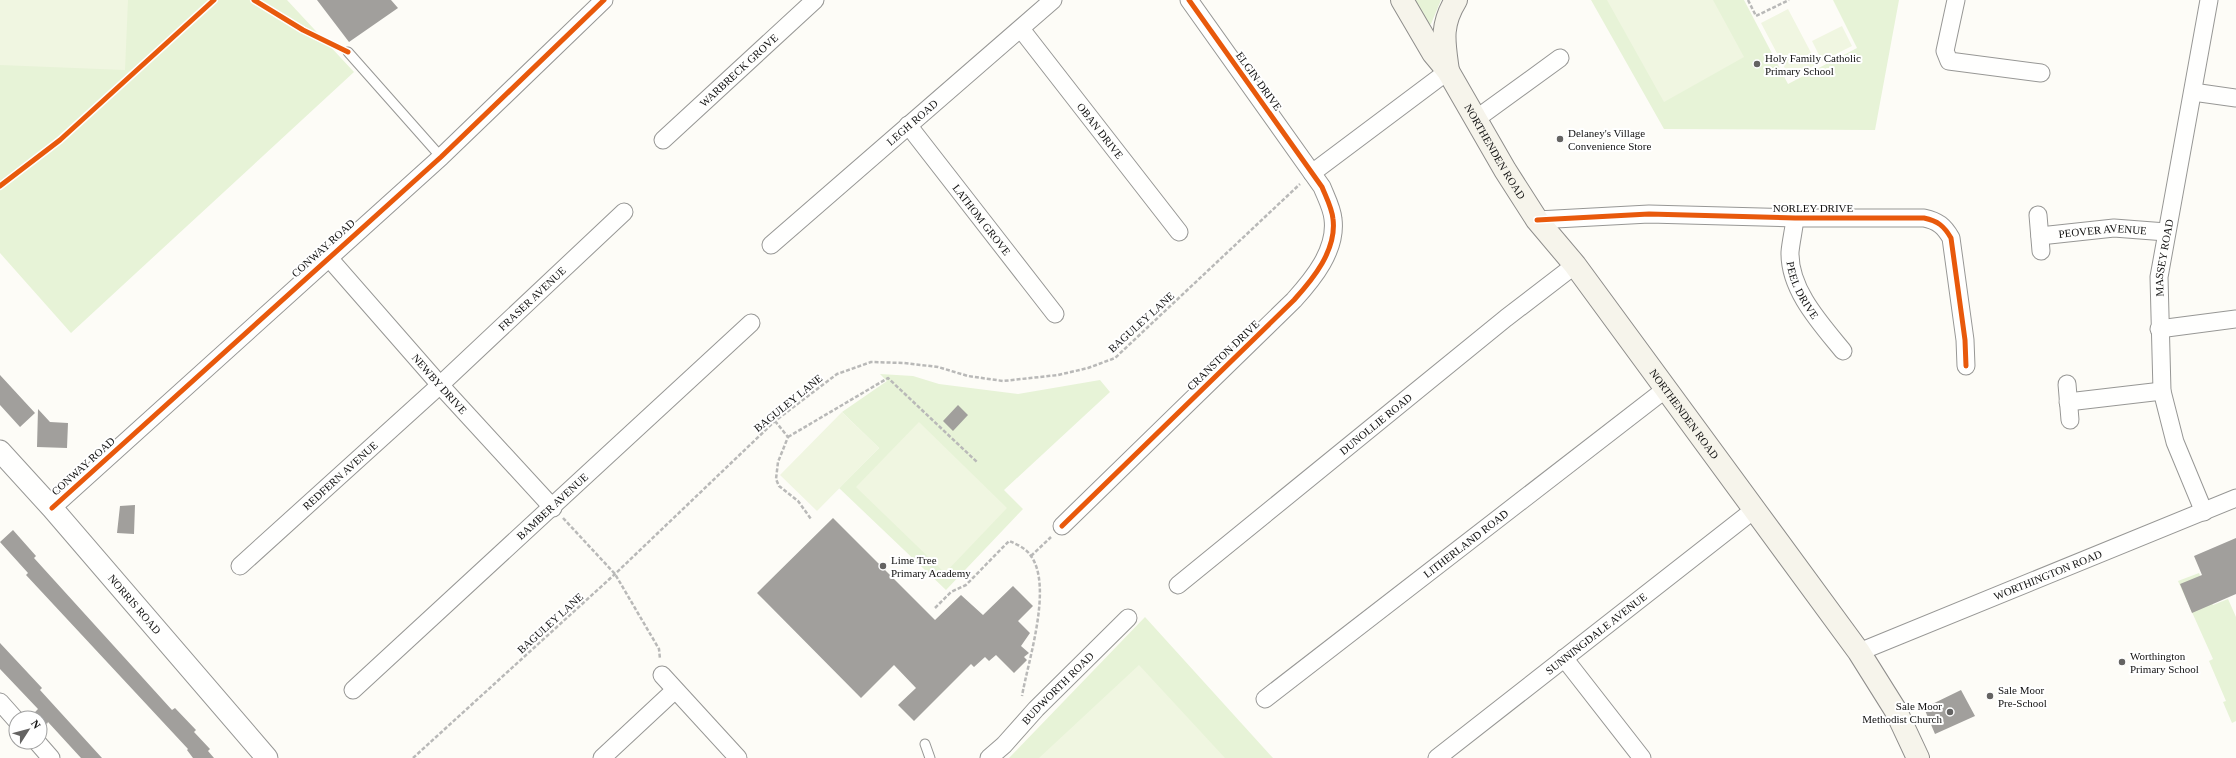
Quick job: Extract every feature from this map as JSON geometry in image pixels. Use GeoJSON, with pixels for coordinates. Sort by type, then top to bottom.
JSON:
{"type":"FeatureCollection","features":[{"type":"Feature","properties":{"kind":"main road","name":"NORTHENDEN ROAD"},"geometry":{"type":"LineString","coordinates":[[1402,0],[1433,53],[1448,71],[1505,170],[1537,220],[1575,265],[1667,388],[1859,652],[1896,711],[1918,758]]}},
{"type":"Feature","properties":{"kind":"main road","name":"NORTHENDEN ROAD"},"geometry":{"type":"LineString","coordinates":[[1448,71],[1443,33],[1447,14],[1456,0]]}},
{"type":"Feature","properties":{"kind":"street","name":"CONWAY ROAD"},"geometry":{"type":"LineString","coordinates":[[52,508],[328,257],[441,157],[604,0]]}},
{"type":"Feature","properties":{"kind":"street","name":"WARBRECK GROVE"},"geometry":{"type":"LineString","coordinates":[[663,140],[815,0]]}},
{"type":"Feature","properties":{"kind":"street","name":"LEGH ROAD"},"geometry":{"type":"LineString","coordinates":[[771,245],[1053,0]]}},
{"type":"Feature","properties":{"kind":"street","name":"ELGIN DRIVE"},"geometry":{"type":"LineString","coordinates":[[1188,0],[1312,173]]}},
{"type":"Feature","properties":{"kind":"street"},"geometry":{"type":"LineString","coordinates":[[1956,0],[1945,51],[1949,61],[2041,74]]}},
{"type":"Feature","properties":{"kind":"street","name":"MASSEY ROAD"},"geometry":{"type":"LineString","coordinates":[[2204,512],[2175,442],[2162,391],[2159,328],[2159,277],[2209,0]]}},
{"type":"Feature","properties":{"kind":"street","name":"OBAN DRIVE"},"geometry":{"type":"LineString","coordinates":[[1021,29],[1179,232]]}},
{"type":"Feature","properties":{"kind":"street"},"geometry":{"type":"LineString","coordinates":[[1476,119],[1560,58]]}},
{"type":"Feature","properties":{"kind":"street"},"geometry":{"type":"LineString","coordinates":[[1312,173],[1448,71]]}},
{"type":"Feature","properties":{"kind":"street"},"geometry":{"type":"LineString","coordinates":[[2193,92],[2236,98]]}},
{"type":"Feature","properties":{"kind":"street","name":"LATHOM GROVE"},"geometry":{"type":"LineString","coordinates":[[908,125],[1055,314]]}},
{"type":"Feature","properties":{"kind":"street","name":"CRANSTON DRIVE"},"geometry":{"type":"LineString","coordinates":[[1062,526],[1294,300],[1314,277],[1324,260],[1331,239],[1334,220],[1322,187],[1312,173]]}},
{"type":"Feature","properties":{"kind":"street","name":"FRASER AVENUE"},"geometry":{"type":"LineString","coordinates":[[440,385],[624,212]]}},
{"type":"Feature","properties":{"kind":"street","name":"NORLEY DRIVE"},"geometry":{"type":"LineString","coordinates":[[1537,220],[1649,214],[1796,218],[1924,218],[1937,221],[1946,230],[1951,238],[1965,340],[1966,366]]}},
{"type":"Feature","properties":{"kind":"street","name":"PEOVER AVENUE"},"geometry":{"type":"LineString","coordinates":[[2038,215],[2041,244],[2114,228],[2166,232]]}},
{"type":"Feature","properties":{"kind":"street","name":"PEEL DRIVE"},"geometry":{"type":"LineString","coordinates":[[1796,218],[1790,253],[1795,281],[1809,307],[1843,351]]}},
{"type":"Feature","properties":{"kind":"street","name":"NEWBY DRIVE"},"geometry":{"type":"LineString","coordinates":[[328,257],[440,385],[553,508]]}},
{"type":"Feature","properties":{"kind":"street","name":"DUNOLLIE ROAD"},"geometry":{"type":"LineString","coordinates":[[1178,585],[1506,318],[1575,265]]}},
{"type":"Feature","properties":{"kind":"street"},"geometry":{"type":"LineString","coordinates":[[2159,328],[2236,319]]}},
{"type":"Feature","properties":{"kind":"street","name":"BAMBER AVENUE"},"geometry":{"type":"LineString","coordinates":[[353,690],[553,508],[751,323]]}},
{"type":"Feature","properties":{"kind":"street"},"geometry":{"type":"LineString","coordinates":[[2067,384],[2070,420]]}},
{"type":"Feature","properties":{"kind":"street","name":"REDFERN AVENUE"},"geometry":{"type":"LineString","coordinates":[[240,566],[440,385]]}},
{"type":"Feature","properties":{"kind":"street","name":"LITHERLAND ROAD"},"geometry":{"type":"LineString","coordinates":[[1265,699],[1667,388]]}},
{"type":"Feature","properties":{"kind":"street"},"geometry":{"type":"LineString","coordinates":[[2068,402],[2162,391]]}},
{"type":"Feature","properties":{"kind":"street","name":"NORRIS ROAD"},"geometry":{"type":"LineString","coordinates":[[0,452],[52,508],[267,758]]}},
{"type":"Feature","properties":{"kind":"street","name":"WORTHINGTON ROAD"},"geometry":{"type":"LineString","coordinates":[[1859,652],[2236,498]]}},
{"type":"Feature","properties":{"kind":"street","name":"SUNNINGDALE AVENUE"},"geometry":{"type":"LineString","coordinates":[[1437,758],[1755,509]]}},
{"type":"Feature","properties":{"kind":"street","name":"BUDWORTH ROAD"},"geometry":{"type":"LineString","coordinates":[[988,758],[1004,745],[1036,709],[1128,618]]}},
{"type":"Feature","properties":{"kind":"street"},"geometry":{"type":"LineString","coordinates":[[1564,658],[1642,758]]}},
{"type":"Feature","properties":{"kind":"street"},"geometry":{"type":"LineString","coordinates":[[662,675],[738,758]]}},
{"type":"Feature","properties":{"kind":"street"},"geometry":{"type":"LineString","coordinates":[[602,758],[676,690]]}},
{"type":"Feature","properties":{"kind":"street"},"geometry":{"type":"LineString","coordinates":[[0,702],[8,711]]}},
{"type":"Feature","properties":{"kind":"street"},"geometry":{"type":"LineString","coordinates":[[44,750],[51,758]]}},
{"type":"Feature","properties":{"kind":"lane"},"geometry":{"type":"LineString","coordinates":[[348,52],[441,157]]}},
{"type":"Feature","properties":{"kind":"lane"},"geometry":{"type":"LineString","coordinates":[[925,744],[930,758]]}},
{"type":"Feature","properties":{"kind":"path"},"geometry":{"type":"LineString","coordinates":[[1748,0],[1756,16],[1789,0]]}},
{"type":"Feature","properties":{"kind":"path"},"geometry":{"type":"LineString","coordinates":[[811,519],[805,509],[789,493],[779,486],[776,479],[778,462],[788,437],[888,378],[978,463]]}},
{"type":"Feature","properties":{"kind":"path"},"geometry":{"type":"LineString","coordinates":[[775,421],[788,437]]}},
{"type":"Feature","properties":{"kind":"path"},"geometry":{"type":"LineString","coordinates":[[553,508],[615,574],[659,648],[662,675]]}},
{"type":"Feature","properties":{"kind":"path"},"geometry":{"type":"LineString","coordinates":[[1031,556],[1062,526]]}},
{"type":"Feature","properties":{"kind":"path"},"geometry":{"type":"LineString","coordinates":[[935,608],[951,592],[966,585],[1008,541],[1020,546],[1031,556],[1040,577],[1040,607],[1022,696]]}},
{"type":"Feature","properties":{"kind":"green space"},"geometry":{"type":"Polygon","coordinates":[[[0,0],[287,0],[354,72],[71,333],[0,253],[0,0]]]}},
{"type":"Feature","properties":{"kind":"green space"},"geometry":{"type":"Polygon","coordinates":[[[0,0],[128,0],[125,70],[0,65],[0,0]]]}},
{"type":"Feature","properties":{"kind":"green space"},"geometry":{"type":"Polygon","coordinates":[[[1412,0],[1441,0],[1431,24],[1425,24],[1412,0]]]}},
{"type":"Feature","properties":{"kind":"green space","name":"Holy Family Catholic Primary School"},"geometry":{"type":"Polygon","coordinates":[[[1591,0],[1744,0],[1788,84],[1857,48],[1833,0],[1899,0],[1875,130],[1664,129],[1591,0]]]}},
{"type":"Feature","properties":{"kind":"green space"},"geometry":{"type":"Polygon","coordinates":[[[1607,0],[1713,0],[1744,57],[1664,102],[1607,0]]]}},
{"type":"Feature","properties":{"kind":"green space"},"geometry":{"type":"Polygon","coordinates":[[[1788,9],[1817,64],[1790,78],[1761,23],[1788,9]]]}},
{"type":"Feature","properties":{"kind":"green space"},"geometry":{"type":"Polygon","coordinates":[[[1842,26],[1852,46],[1822,61],[1812,41],[1842,26]]]}},
{"type":"Feature","properties":{"kind":"green space"},"geometry":{"type":"Polygon","coordinates":[[[880,374],[913,376],[939,384],[1018,394],[1100,380],[1110,392],[1004,490],[1023,509],[946,590],[839,488],[879,448],[842,412],[887,381],[880,374]]]}},
{"type":"Feature","properties":{"kind":"green space"},"geometry":{"type":"Polygon","coordinates":[[[842,412],[879,448],[817,511],[780,475],[842,412]]]}},
{"type":"Feature","properties":{"kind":"green space"},"geometry":{"type":"Polygon","coordinates":[[[919,422],[1007,508],[945,573],[856,487],[919,422]]]}},
{"type":"Feature","properties":{"kind":"green space"},"geometry":{"type":"Polygon","coordinates":[[[2199,573],[2213,605],[2228,599],[2236,617],[2236,721],[2232,723],[2223,702],[2226,701],[2209,661],[2213,659],[2178,581],[2199,573]]]}},
{"type":"Feature","properties":{"kind":"green space"},"geometry":{"type":"Polygon","coordinates":[[[1145,617],[1273,758],[1009,758],[1145,617]]]}},
{"type":"Feature","properties":{"kind":"green space"},"geometry":{"type":"Polygon","coordinates":[[[1139,665],[1225,758],[1039,758],[1139,665]]]}},
{"type":"Feature","properties":{"kind":"building"},"geometry":{"type":"Polygon","coordinates":[[[317,0],[391,0],[398,8],[349,42],[317,0]]]}},
{"type":"Feature","properties":{"kind":"building"},"geometry":{"type":"Polygon","coordinates":[[[0,375],[35,413],[20,427],[0,405],[0,375]]]}},
{"type":"Feature","properties":{"kind":"building"},"geometry":{"type":"Polygon","coordinates":[[[958,405],[968,415],[953,431],[943,421],[958,405]]]}},
{"type":"Feature","properties":{"kind":"building"},"geometry":{"type":"Polygon","coordinates":[[[38,409],[50,422],[68,423],[67,448],[37,447],[38,409]]]}},
{"type":"Feature","properties":{"kind":"building"},"geometry":{"type":"Polygon","coordinates":[[[135,505],[134,534],[117,533],[120,506],[135,505]]]}},
{"type":"Feature","properties":{"kind":"building"},"geometry":{"type":"Polygon","coordinates":[[[833,518],[935,620],[961,595],[983,615],[1013,586],[1033,606],[1018,621],[1030,633],[1021,646],[1029,653],[1024,657],[1027,660],[1014,673],[996,655],[989,661],[985,657],[974,667],[971,664],[914,721],[898,705],[916,688],[894,665],[861,698],[757,593],[833,518]]]}},
{"type":"Feature","properties":{"kind":"building"},"geometry":{"type":"Polygon","coordinates":[[[13,530],[36,556],[34,558],[172,710],[175,708],[196,730],[194,732],[210,749],[208,751],[214,758],[193,758],[187,750],[188,749],[26,575],[28,573],[0,542],[13,530]]]}},
{"type":"Feature","properties":{"kind":"building"},"geometry":{"type":"Polygon","coordinates":[[[2236,538],[2236,594],[2192,613],[2180,584],[2202,575],[2194,556],[2236,538]]]}},
{"type":"Feature","properties":{"kind":"building"},"geometry":{"type":"Polygon","coordinates":[[[0,643],[42,688],[40,690],[102,758],[81,758],[48,722],[48,710],[37,710],[38,709],[0,669],[0,643]]]}},
{"type":"Feature","properties":{"kind":"building","name":"Sale Moor Methodist Church"},"geometry":{"type":"Polygon","coordinates":[[[1961,690],[1975,716],[1935,734],[1924,708],[1961,690]]]}},
{"type":"Feature","properties":{"kind":"cycle path"},"geometry":{"type":"LineString","coordinates":[[0,186],[60,140],[214,0]]}},
{"type":"Feature","properties":{"kind":"cycle path"},"geometry":{"type":"LineString","coordinates":[[254,0],[303,30],[348,52]]}},
{"type":"Feature","properties":{"kind":"cycle path"},"geometry":{"type":"LineString","coordinates":[[52,508],[441,157],[604,0]]}},
{"type":"Feature","properties":{"kind":"cycle path"},"geometry":{"type":"LineString","coordinates":[[1062,526],[1294,300],[1316,273],[1331,242],[1333,219],[1329,203],[1322,187],[1189,0]]}},
{"type":"Feature","properties":{"kind":"cycle path"},"geometry":{"type":"LineString","coordinates":[[1537,220],[1649,214],[1795,218],[1929,219],[1937,222],[1946,230],[1951,238],[1965,340],[1966,366]]}},
{"type":"Feature","properties":{"kind":"place","name":"Holy Family Catholic Primary School"},"geometry":{"type":"Point","coordinates":[1757,64]}},
{"type":"Feature","properties":{"kind":"place","name":"Delaney's Village Convenience Store"},"geometry":{"type":"Point","coordinates":[1560,139]}},
{"type":"Feature","properties":{"kind":"place","name":"Lime Tree Primary Academy"},"geometry":{"type":"Point","coordinates":[883,566]}},
{"type":"Feature","properties":{"kind":"place","name":"Worthington Primary School"},"geometry":{"type":"Point","coordinates":[2122,662]}},
{"type":"Feature","properties":{"kind":"place","name":"Sale Moor Pre-School"},"geometry":{"type":"Point","coordinates":[1990,696]}},
{"type":"Feature","properties":{"kind":"place","name":"Sale Moor Methodist Church"},"geometry":{"type":"Point","coordinates":[1950,712]}}]}
